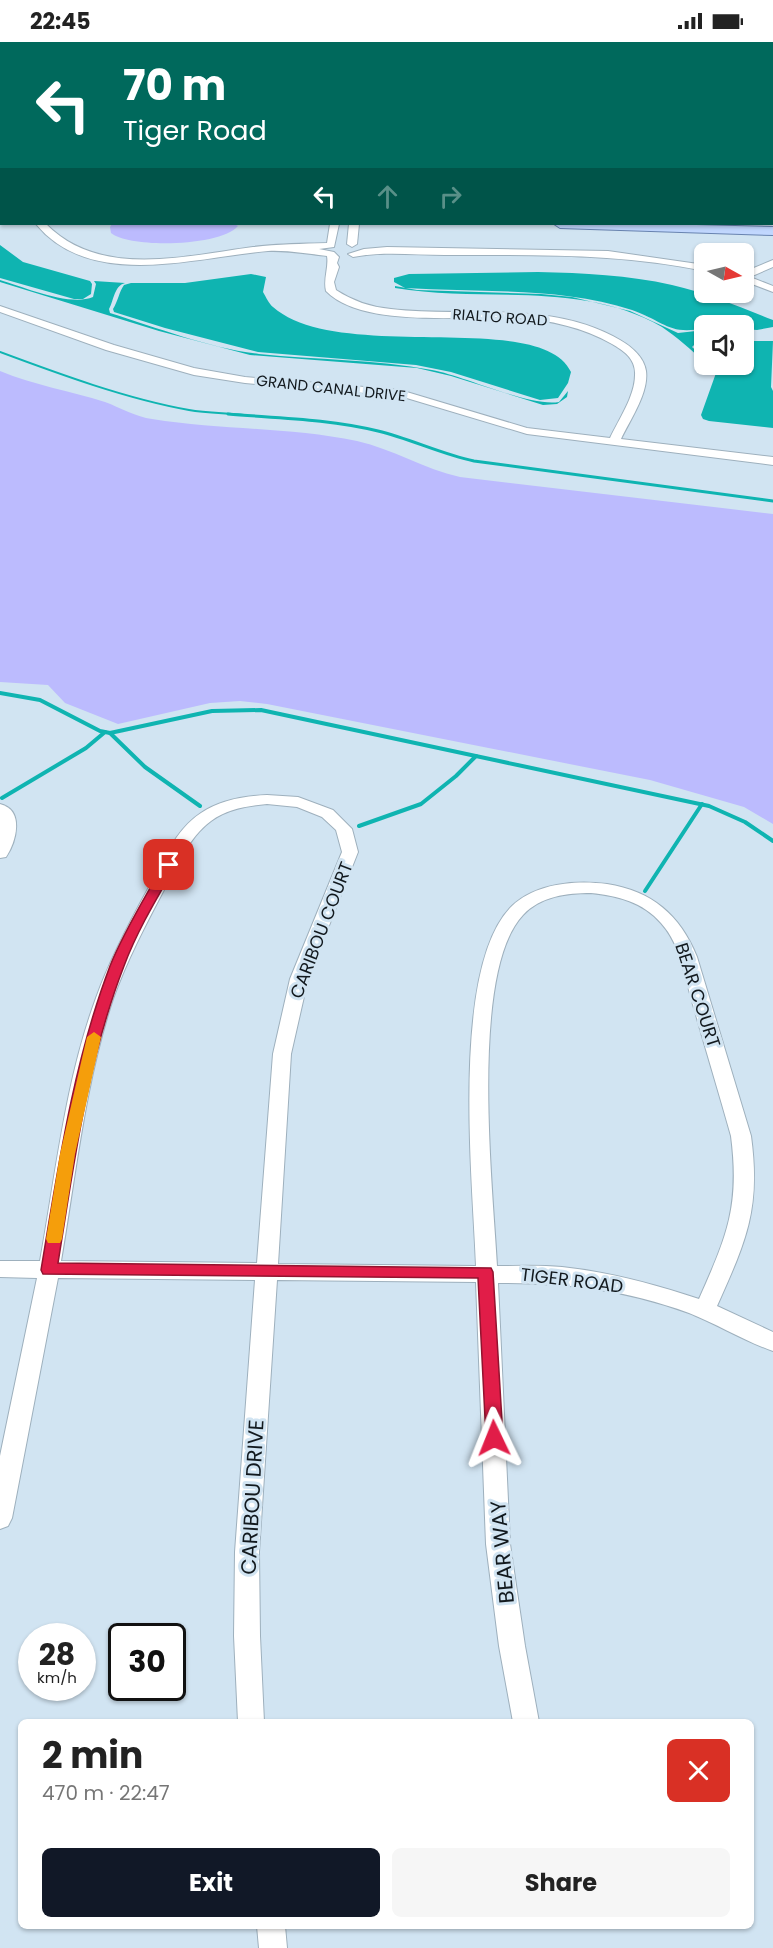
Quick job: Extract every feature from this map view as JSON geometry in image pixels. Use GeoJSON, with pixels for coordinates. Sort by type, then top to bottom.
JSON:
{"type":"FeatureCollection","features":[{"type":"Feature","properties":{"kind":"main road"},"geometry":{"type":"LineString","coordinates":[[590,225],[773,231]]}},
{"type":"Feature","properties":{"kind":"street"},"geometry":{"type":"LineString","coordinates":[[42,225],[56,239],[71,248],[127,260],[183,260],[278,248],[597,252],[656,258],[694,266]]}},
{"type":"Feature","properties":{"kind":"street"},"geometry":{"type":"LineString","coordinates":[[329,249],[335,225]]}},
{"type":"Feature","properties":{"kind":"street"},"geometry":{"type":"LineString","coordinates":[[334,267],[341,263],[352,250],[354,225]]}},
{"type":"Feature","properties":{"kind":"street","name":"RIALTO ROAD"},"geometry":{"type":"LineString","coordinates":[[329,249],[334,257],[332,263],[334,267],[329,282],[331,291],[345,301],[358,306],[398,313],[533,317],[586,328],[615,341],[635,358],[641,373],[640,382],[614,441]]}},
{"type":"Feature","properties":{"kind":"street"},"geometry":{"type":"LineString","coordinates":[[754,272],[773,263]]}},
{"type":"Feature","properties":{"kind":"street"},"geometry":{"type":"LineString","coordinates":[[754,281],[773,289]]}},
{"type":"Feature","properties":{"kind":"street","name":"GRAND CANAL DRIVE"},"geometry":{"type":"LineString","coordinates":[[0,309],[133,354],[219,376],[399,393],[508,427],[773,461]]}},
{"type":"Feature","properties":{"kind":"street","name":"CARIBOU COURT"},"geometry":{"type":"LineString","coordinates":[[49,1270],[68,1154],[90,1053],[104,1001],[118,963],[137,923],[190,831],[201,820],[217,811],[245,802],[266,800],[295,802],[327,813],[346,832],[350,852],[312,941],[289,1018],[282,1054],[266,1271]]}},
{"type":"Feature","properties":{"kind":"street"},"geometry":{"type":"LineString","coordinates":[[0,809],[8,819],[9,831],[0,853]]}},
{"type":"Feature","properties":{"kind":"street","name":"BEAR COURT"},"geometry":{"type":"LineString","coordinates":[[485,1272],[478,1067],[482,1007],[490,970],[507,925],[518,910],[529,902],[558,891],[587,888],[609,889],[639,898],[656,908],[675,929],[686,949],[741,1136],[746,1183],[743,1215],[739,1230],[705,1309]]}},
{"type":"Feature","properties":{"kind":"street","name":"TIGER ROAD"},"geometry":{"type":"LineString","coordinates":[[0,1269],[534,1273],[586,1278],[638,1288],[705,1309],[740,1323],[773,1342]]}},
{"type":"Feature","properties":{"kind":"street"},"geometry":{"type":"LineString","coordinates":[[0,1518],[49,1270]]}},
{"type":"Feature","properties":{"kind":"street","name":"CARIBOU DRIVE"},"geometry":{"type":"LineString","coordinates":[[251,1719],[247,1636],[247,1552],[266,1271]]}},
{"type":"Feature","properties":{"kind":"street","name":"BEAR WAY"},"geometry":{"type":"LineString","coordinates":[[485,1272],[498,1544],[512,1646],[525,1719]]}},
{"type":"Feature","properties":{"kind":"street"},"geometry":{"type":"LineString","coordinates":[[271,1929],[273,1948]]}},
{"type":"Feature","properties":{"kind":"shaded area"},"geometry":{"type":"Polygon","coordinates":[[[111,225],[238,226],[229,233],[214,238],[176,243],[156,243],[122,238],[111,233],[111,225]]]}},
{"type":"Feature","properties":{"kind":"shaded area"},"geometry":{"type":"Polygon","coordinates":[[[0,245],[23,262],[90,281],[91,294],[83,299],[74,299],[0,278],[0,245]]]}},
{"type":"Feature","properties":{"kind":"shaded area"},"geometry":{"type":"Polygon","coordinates":[[[538,272],[639,279],[694,291],[694,303],[729,303],[773,320],[773,327],[754,330],[754,315],[694,315],[694,330],[683,330],[667,326],[632,310],[576,297],[519,292],[405,288],[394,282],[394,278],[409,274],[538,272]]]}},
{"type":"Feature","properties":{"kind":"shaded area"},"geometry":{"type":"Polygon","coordinates":[[[251,274],[266,277],[263,292],[272,306],[304,324],[343,333],[521,343],[552,353],[571,372],[568,383],[558,398],[540,400],[451,372],[416,365],[258,352],[165,328],[114,312],[113,309],[124,285],[131,283],[185,283],[251,274]]]}},
{"type":"Feature","properties":{"kind":"shaded area"},"geometry":{"type":"Polygon","coordinates":[[[0,280],[47,295],[72,300],[93,297],[96,284],[94,281],[125,283],[116,290],[109,309],[110,313],[165,331],[259,354],[411,366],[446,373],[509,394],[417,368],[250,355],[159,331],[0,282],[0,280]]]}},
{"type":"Feature","properties":{"kind":"shaded area"},"geometry":{"type":"Polygon","coordinates":[[[395,286],[417,290],[541,294],[572,297],[596,303],[565,298],[428,292],[395,288],[395,286]]]}},
{"type":"Feature","properties":{"kind":"shaded area"},"geometry":{"type":"Polygon","coordinates":[[[603,305],[630,311],[678,333],[694,331],[692,347],[694,352],[662,327],[631,312],[603,305]]]}},
{"type":"Feature","properties":{"kind":"shaded area"},"geometry":{"type":"Polygon","coordinates":[[[754,341],[773,341],[771,387],[773,391],[773,428],[709,421],[703,419],[701,415],[715,375],[754,375],[754,341]]]}},
{"type":"Feature","properties":{"kind":"shaded area"},"geometry":{"type":"Polygon","coordinates":[[[0,371],[105,402],[146,418],[178,423],[331,436],[383,449],[460,477],[773,514],[773,824],[744,807],[650,780],[267,704],[240,701],[210,703],[118,724],[65,703],[48,685],[0,682],[0,371]]]}},
{"type":"Feature","properties":{"kind":"shaded area"},"geometry":{"type":"Polygon","coordinates":[[[568,391],[567,397],[557,404],[543,405],[516,396],[559,402],[568,391]]]}},
{"type":"Feature","properties":{"kind":"waterway"},"geometry":{"type":"LineString","coordinates":[[0,352],[118,393],[189,410],[244,415]]}},
{"type":"Feature","properties":{"kind":"waterway"},"geometry":{"type":"LineString","coordinates":[[228,414],[360,427],[390,434],[474,461],[773,501]]}},
{"type":"Feature","properties":{"kind":"waterway"},"geometry":{"type":"LineString","coordinates":[[0,693],[40,700],[105,732]]}},
{"type":"Feature","properties":{"kind":"waterway"},"geometry":{"type":"LineString","coordinates":[[110,733],[212,711],[261,710],[476,756]]}},
{"type":"Feature","properties":{"kind":"waterway"},"geometry":{"type":"LineString","coordinates":[[2,798],[86,748],[105,732]]}},
{"type":"Feature","properties":{"kind":"waterway"},"geometry":{"type":"LineString","coordinates":[[105,732],[110,733]]}},
{"type":"Feature","properties":{"kind":"waterway"},"geometry":{"type":"LineString","coordinates":[[110,733],[145,767],[200,806]]}},
{"type":"Feature","properties":{"kind":"waterway"},"geometry":{"type":"LineString","coordinates":[[359,826],[421,804],[456,776],[476,756]]}},
{"type":"Feature","properties":{"kind":"waterway"},"geometry":{"type":"LineString","coordinates":[[476,756],[702,804]]}},
{"type":"Feature","properties":{"kind":"waterway"},"geometry":{"type":"LineString","coordinates":[[645,891],[702,804]]}},
{"type":"Feature","properties":{"kind":"waterway"},"geometry":{"type":"LineString","coordinates":[[702,804],[745,822],[773,841]]}},
{"type":"Feature","properties":{"kind":"slow traffic"},"geometry":{"type":"LineString","coordinates":[[54,1239],[68,1154],[94,1037]]}},
{"type":"Feature","properties":{"kind":"route"},"geometry":{"type":"LineString","coordinates":[[169,865],[137,923],[118,963],[104,1001],[92,1042],[68,1154],[49,1270],[485,1272],[494,1438]]}}]}
